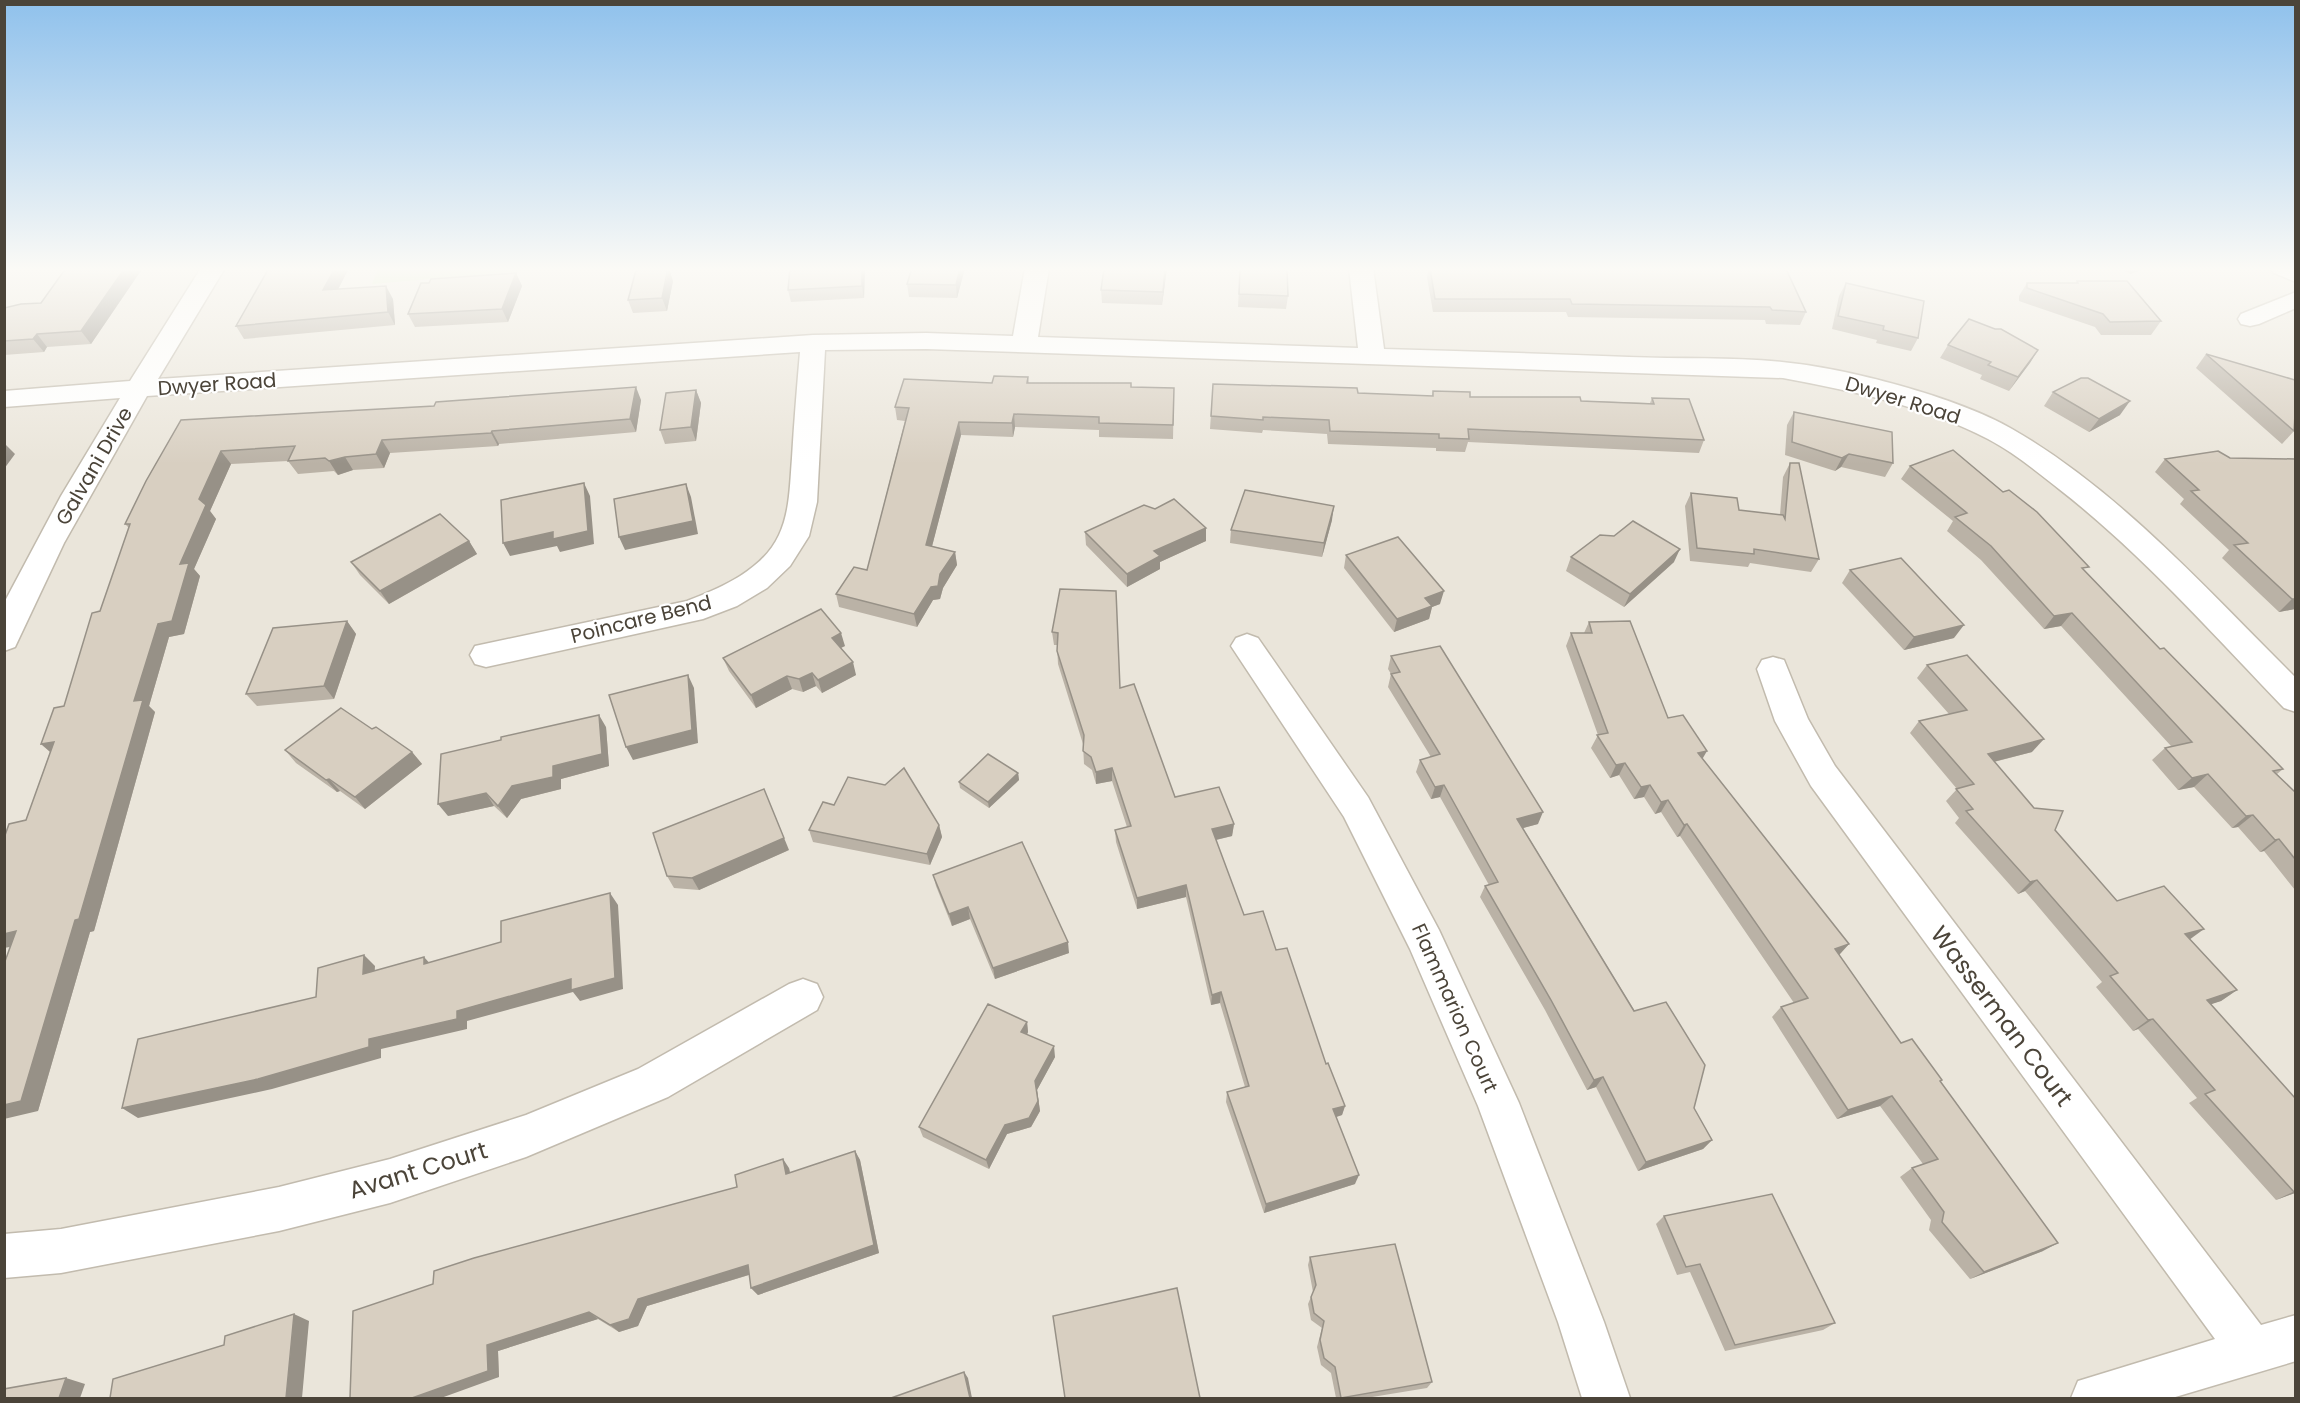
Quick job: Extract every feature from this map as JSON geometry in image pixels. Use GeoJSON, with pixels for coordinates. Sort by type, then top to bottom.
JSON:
{"type":"FeatureCollection","features":[{"type":"Feature","properties":{"kind":"street","name":"Galvani Drive"},"geometry":{"type":"LineString","coordinates":[[4,639],[22,597],[69,507],[173,333]]}},
{"type":"Feature","properties":{"kind":"street"},"geometry":{"type":"LineString","coordinates":[[1024,343],[1026,333]]}},
{"type":"Feature","properties":{"kind":"street"},"geometry":{"type":"LineString","coordinates":[[1369,333],[1372,356]]}},
{"type":"Feature","properties":{"kind":"street","name":"Dwyer Road"},"geometry":{"type":"LineString","coordinates":[[4,399],[813,343],[926,341],[1783,370],[1846,381],[1899,394],[1952,413],[2003,436],[2067,481],[2117,521],[2295,699]]}},
{"type":"Feature","properties":{"kind":"street","name":"Poincare Bend"},"geometry":{"type":"LineString","coordinates":[[486,655],[692,611],[726,598],[756,580],[779,559],[794,536],[803,502],[813,343]]}},
{"type":"Feature","properties":{"kind":"street","name":"Flammarion Court"},"geometry":{"type":"LineString","coordinates":[[1247,646],[1356,807],[1426,942],[1498,1103],[1581,1322],[1606,1398]]}},
{"type":"Feature","properties":{"kind":"street","name":"Wasserman Court"},"geometry":{"type":"LineString","coordinates":[[1773,669],[1792,721],[1823,776],[2252,1351]]}},
{"type":"Feature","properties":{"kind":"street","name":"Avant Court"},"geometry":{"type":"LineString","coordinates":[[4,1256],[61,1251],[267,1211],[390,1181],[526,1136],[653,1083],[803,997]]}},
{"type":"Feature","properties":{"kind":"street"},"geometry":{"type":"LineString","coordinates":[[2095,1398],[2295,1338]]}},
{"type":"Feature","properties":{"kind":"shaded area"},"geometry":{"type":"Polygon","coordinates":[[[5,333],[2295,333],[2295,1398],[5,1398],[5,333]]]}},
{"type":"Feature","properties":{"kind":"building"},"geometry":{"type":"Polygon","coordinates":[[[4,333],[45,333],[37,334],[33,339],[4,341],[4,333]]]}},
{"type":"Feature","properties":{"kind":"building"},"geometry":{"type":"Polygon","coordinates":[[[1898,333],[1919,333],[1918,338],[1898,333]]]}},
{"type":"Feature","properties":{"kind":"building"},"geometry":{"type":"Polygon","coordinates":[[[1957,333],[2009,333],[2038,350],[2018,377],[1988,365],[1991,362],[1948,345],[1957,333]]]}},
{"type":"Feature","properties":{"kind":"building"},"geometry":{"type":"Polygon","coordinates":[[[2206,354],[2295,380],[2294,431],[2206,354]]]}},
{"type":"Feature","properties":{"kind":"building"},"geometry":{"type":"Polygon","coordinates":[[[994,376],[1028,377],[1027,383],[1131,383],[1131,387],[1174,388],[1173,425],[1099,423],[1099,417],[1014,414],[1012,423],[959,422],[926,545],[955,552],[940,574],[938,586],[931,587],[914,614],[836,594],[854,567],[867,570],[909,408],[895,407],[904,379],[992,383],[994,376]]]}},
{"type":"Feature","properties":{"kind":"building"},"geometry":{"type":"Polygon","coordinates":[[[2081,378],[2088,378],[2130,401],[2099,419],[2053,392],[2081,378]]]}},
{"type":"Feature","properties":{"kind":"building"},"geometry":{"type":"Polygon","coordinates":[[[1213,384],[1357,388],[1358,393],[1433,396],[1433,391],[1470,392],[1470,397],[1580,397],[1581,401],[1654,404],[1652,398],[1689,399],[1704,440],[1468,429],[1469,439],[1439,438],[1439,434],[1330,431],[1329,420],[1263,417],[1263,420],[1211,416],[1213,384]]]}},
{"type":"Feature","properties":{"kind":"building"},"geometry":{"type":"Polygon","coordinates":[[[636,387],[630,419],[492,431],[491,433],[382,440],[376,454],[329,461],[325,458],[288,461],[295,446],[221,451],[199,499],[206,505],[180,564],[189,563],[172,621],[158,624],[134,701],[143,700],[79,919],[75,920],[21,1101],[4,1105],[4,964],[16,931],[4,934],[4,838],[9,824],[26,820],[54,742],[41,744],[54,708],[64,706],[92,613],[100,611],[130,524],[125,524],[146,481],[181,420],[434,406],[436,402],[636,387]]]}},
{"type":"Feature","properties":{"kind":"building"},"geometry":{"type":"Polygon","coordinates":[[[696,390],[691,427],[660,430],[666,393],[696,390]]]}},
{"type":"Feature","properties":{"kind":"building"},"geometry":{"type":"Polygon","coordinates":[[[1794,412],[1892,432],[1893,463],[1849,454],[1842,458],[1792,442],[1794,412]]]}},
{"type":"Feature","properties":{"kind":"building"},"geometry":{"type":"Polygon","coordinates":[[[1953,450],[2003,492],[2009,490],[2037,512],[2089,567],[2082,568],[2160,649],[2164,648],[2283,769],[2273,771],[2295,792],[2295,859],[2279,839],[2275,840],[2253,815],[2246,816],[2208,774],[2192,778],[2165,748],[2192,742],[2072,613],[2054,616],[1991,546],[1955,517],[1967,513],[1910,466],[1953,450]]]}},
{"type":"Feature","properties":{"kind":"building"},"geometry":{"type":"Polygon","coordinates":[[[2218,451],[2230,458],[2295,459],[2295,599],[2292,599],[2234,545],[2248,543],[2191,491],[2199,490],[2165,459],[2218,451]]]}},
{"type":"Feature","properties":{"kind":"building"},"geometry":{"type":"Polygon","coordinates":[[[1790,463],[1799,463],[1819,559],[1754,549],[1754,554],[1697,548],[1691,493],[1737,498],[1739,510],[1783,515],[1785,519],[1790,463]]]}},
{"type":"Feature","properties":{"kind":"building"},"geometry":{"type":"Polygon","coordinates":[[[584,483],[588,531],[553,539],[553,532],[503,543],[501,500],[584,483]]]}},
{"type":"Feature","properties":{"kind":"building"},"geometry":{"type":"Polygon","coordinates":[[[686,484],[693,521],[619,537],[614,499],[686,484]]]}},
{"type":"Feature","properties":{"kind":"building"},"geometry":{"type":"Polygon","coordinates":[[[1245,490],[1334,506],[1324,543],[1231,530],[1245,490]]]}},
{"type":"Feature","properties":{"kind":"building"},"geometry":{"type":"Polygon","coordinates":[[[1174,499],[1206,528],[1154,551],[1160,556],[1127,574],[1085,532],[1144,505],[1155,509],[1174,499]]]}},
{"type":"Feature","properties":{"kind":"building"},"geometry":{"type":"Polygon","coordinates":[[[440,514],[469,541],[380,591],[351,562],[440,514]]]}},
{"type":"Feature","properties":{"kind":"building"},"geometry":{"type":"Polygon","coordinates":[[[1633,521],[1680,549],[1630,594],[1571,557],[1600,535],[1614,536],[1633,521]]]}},
{"type":"Feature","properties":{"kind":"building"},"geometry":{"type":"Polygon","coordinates":[[[1398,537],[1444,591],[1425,598],[1432,606],[1397,619],[1346,555],[1398,537]]]}},
{"type":"Feature","properties":{"kind":"building"},"geometry":{"type":"Polygon","coordinates":[[[1901,558],[1964,625],[1914,637],[1850,570],[1901,558]]]}},
{"type":"Feature","properties":{"kind":"building"},"geometry":{"type":"Polygon","coordinates":[[[1060,589],[1116,591],[1120,688],[1134,684],[1175,797],[1219,787],[1234,824],[1212,829],[1244,915],[1263,911],[1276,950],[1287,948],[1326,1064],[1328,1063],[1345,1106],[1333,1109],[1359,1175],[1266,1204],[1227,1092],[1249,1086],[1221,992],[1212,995],[1186,885],[1137,898],[1115,830],[1131,826],[1112,768],[1096,772],[1091,757],[1083,751],[1084,735],[1057,651],[1058,633],[1052,632],[1060,589]]]}},
{"type":"Feature","properties":{"kind":"building"},"geometry":{"type":"Polygon","coordinates":[[[821,609],[841,633],[832,638],[853,662],[818,680],[812,673],[799,679],[787,676],[751,695],[723,658],[821,609]]]}},
{"type":"Feature","properties":{"kind":"building"},"geometry":{"type":"Polygon","coordinates":[[[347,621],[324,686],[246,694],[273,628],[347,621]]]}},
{"type":"Feature","properties":{"kind":"building"},"geometry":{"type":"Polygon","coordinates":[[[1630,621],[1668,718],[1683,715],[1707,751],[1698,753],[1849,944],[1835,949],[1901,1043],[1912,1039],[2058,1243],[1984,1272],[1942,1222],[1944,1212],[1912,1168],[1938,1159],[1892,1096],[1848,1110],[1781,1007],[1808,998],[1668,800],[1661,802],[1650,785],[1641,787],[1625,763],[1616,765],[1597,735],[1608,733],[1571,633],[1592,633],[1589,622],[1630,621]]]}},
{"type":"Feature","properties":{"kind":"building"},"geometry":{"type":"Polygon","coordinates":[[[1440,646],[1543,812],[1517,819],[1634,1011],[1666,1002],[1705,1065],[1694,1108],[1712,1140],[1646,1162],[1603,1077],[1594,1080],[1485,886],[1498,882],[1444,785],[1435,787],[1420,760],[1440,754],[1391,674],[1400,672],[1391,656],[1440,646]]]}},
{"type":"Feature","properties":{"kind":"building"},"geometry":{"type":"Polygon","coordinates":[[[1967,655],[2044,739],[1988,754],[2034,808],[2063,811],[2055,830],[2117,901],[2164,886],[2204,929],[2185,934],[2237,990],[2207,1000],[2295,1098],[2294,1192],[2205,1094],[2215,1090],[2153,1019],[2148,1020],[2110,976],[2118,973],[2037,880],[2030,882],[1966,811],[1973,809],[1956,789],[1974,784],[1919,721],[1967,710],[1927,665],[1967,655]]]}},
{"type":"Feature","properties":{"kind":"building"},"geometry":{"type":"Polygon","coordinates":[[[688,675],[692,730],[626,747],[609,695],[688,675]]]}},
{"type":"Feature","properties":{"kind":"building"},"geometry":{"type":"Polygon","coordinates":[[[341,708],[372,729],[376,727],[412,752],[355,797],[329,779],[326,780],[285,750],[341,708]]]}},
{"type":"Feature","properties":{"kind":"building"},"geometry":{"type":"Polygon","coordinates":[[[599,715],[602,754],[553,766],[553,777],[512,786],[498,806],[486,793],[438,804],[441,754],[501,740],[501,737],[599,715]]]}},
{"type":"Feature","properties":{"kind":"building"},"geometry":{"type":"Polygon","coordinates":[[[988,754],[1018,773],[988,802],[959,782],[988,754]]]}},
{"type":"Feature","properties":{"kind":"building"},"geometry":{"type":"Polygon","coordinates":[[[904,768],[939,825],[927,854],[809,830],[823,802],[834,805],[848,777],[885,785],[904,768]]]}},
{"type":"Feature","properties":{"kind":"building"},"geometry":{"type":"Polygon","coordinates":[[[764,789],[784,838],[692,878],[667,876],[653,833],[764,789]]]}},
{"type":"Feature","properties":{"kind":"building"},"geometry":{"type":"Polygon","coordinates":[[[1022,842],[1068,942],[993,968],[968,907],[949,914],[933,875],[1022,842]]]}},
{"type":"Feature","properties":{"kind":"building"},"geometry":{"type":"Polygon","coordinates":[[[610,893],[615,978],[571,990],[571,979],[457,1011],[457,1019],[369,1039],[369,1047],[258,1079],[122,1108],[138,1039],[316,997],[318,968],[364,955],[363,974],[424,957],[424,964],[501,942],[501,921],[610,893]]]}},
{"type":"Feature","properties":{"kind":"building"},"geometry":{"type":"Polygon","coordinates":[[[988,1004],[1027,1022],[1021,1032],[1054,1046],[1035,1081],[1038,1101],[1029,1118],[1005,1125],[986,1160],[919,1127],[988,1004]]]}},
{"type":"Feature","properties":{"kind":"building"},"geometry":{"type":"Polygon","coordinates":[[[855,1151],[874,1245],[751,1288],[748,1265],[638,1299],[629,1319],[610,1325],[589,1312],[487,1345],[488,1371],[412,1398],[350,1398],[353,1311],[433,1284],[434,1271],[474,1258],[737,1187],[735,1175],[783,1159],[786,1174],[855,1151]]]}},
{"type":"Feature","properties":{"kind":"building"},"geometry":{"type":"Polygon","coordinates":[[[1772,1194],[1835,1323],[1735,1345],[1700,1264],[1686,1267],[1664,1216],[1772,1194]]]}},
{"type":"Feature","properties":{"kind":"building"},"geometry":{"type":"Polygon","coordinates":[[[1395,1244],[1432,1382],[1341,1398],[1335,1367],[1324,1358],[1320,1340],[1324,1321],[1314,1313],[1311,1297],[1316,1285],[1310,1257],[1395,1244]]]}},
{"type":"Feature","properties":{"kind":"building"},"geometry":{"type":"Polygon","coordinates":[[[1177,1288],[1200,1398],[1065,1398],[1053,1316],[1177,1288]]]}},
{"type":"Feature","properties":{"kind":"building"},"geometry":{"type":"Polygon","coordinates":[[[294,1314],[286,1398],[110,1398],[113,1379],[224,1345],[225,1336],[294,1314]]]}},
{"type":"Feature","properties":{"kind":"building"},"geometry":{"type":"Polygon","coordinates":[[[964,1372],[970,1398],[891,1398],[964,1372]]]}},
{"type":"Feature","properties":{"kind":"building"},"geometry":{"type":"Polygon","coordinates":[[[66,1378],[59,1398],[4,1398],[4,1389],[66,1378]]]}}]}
